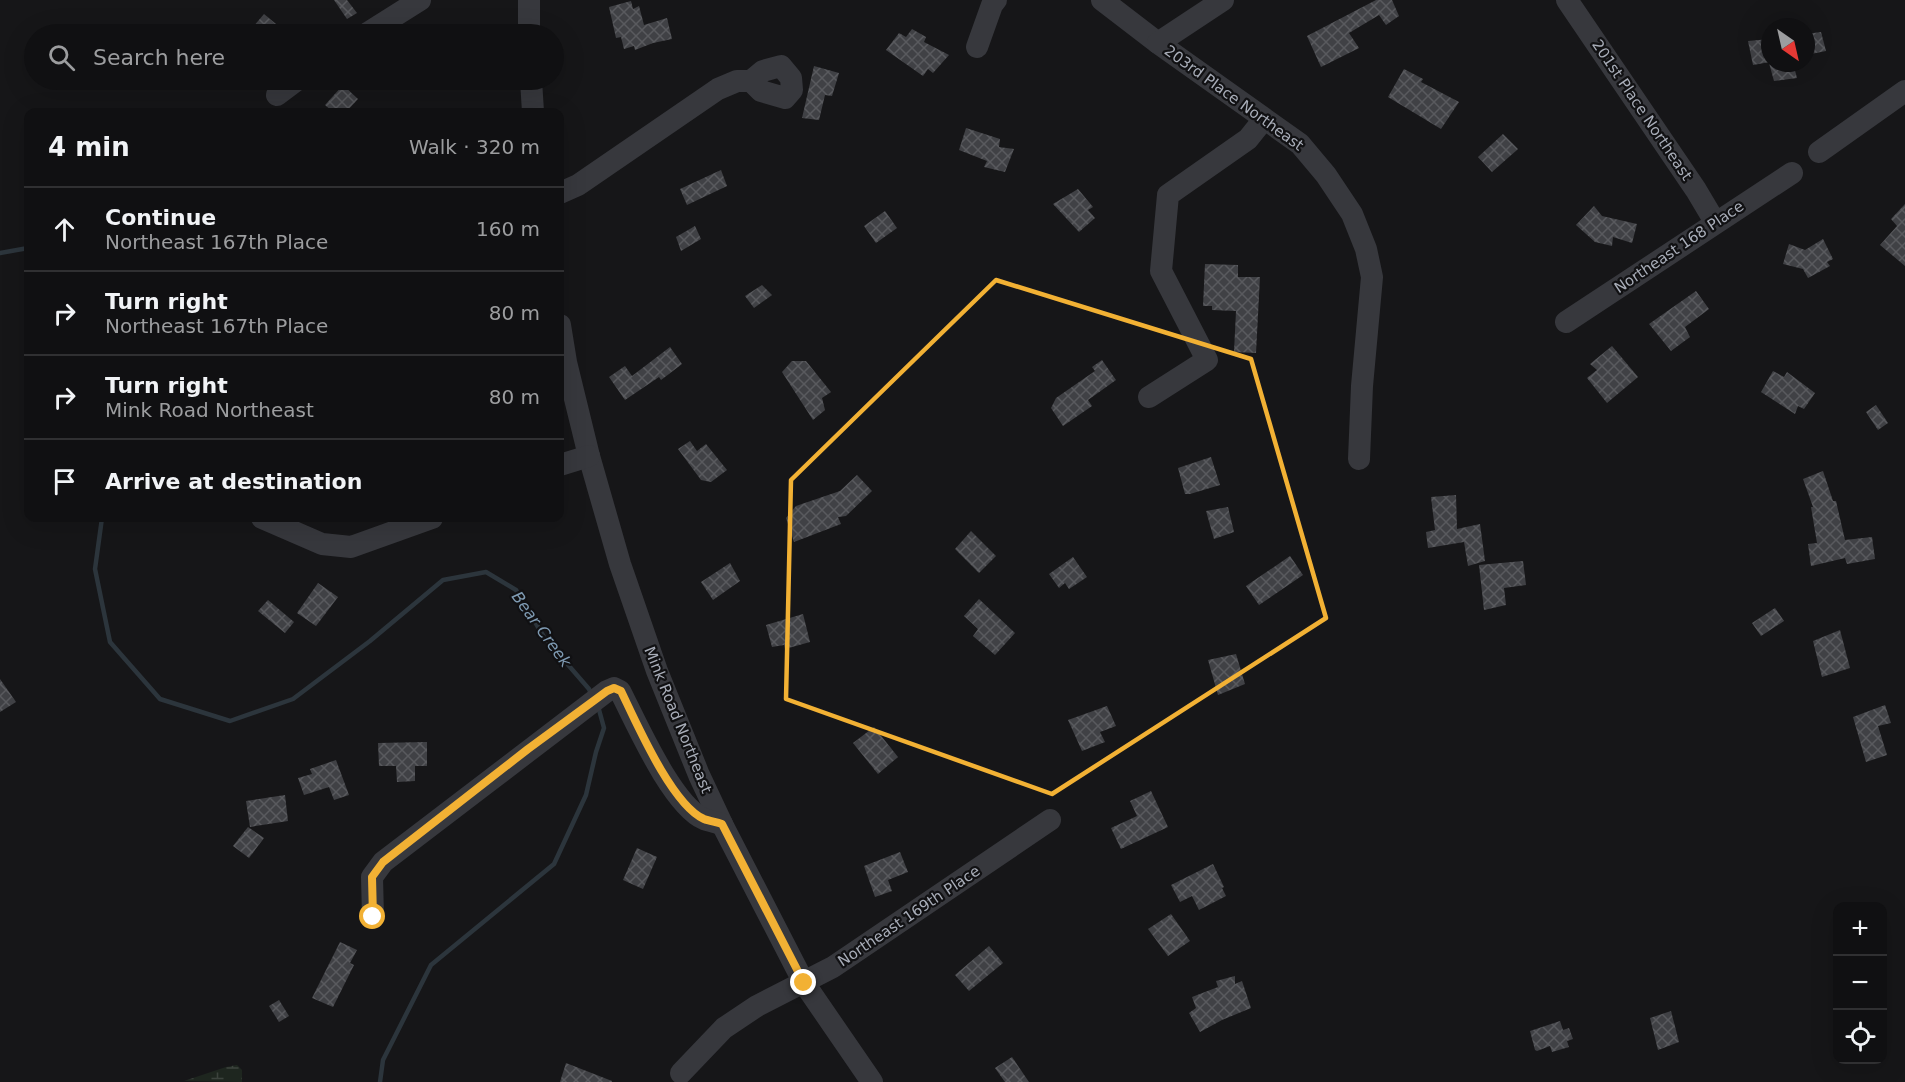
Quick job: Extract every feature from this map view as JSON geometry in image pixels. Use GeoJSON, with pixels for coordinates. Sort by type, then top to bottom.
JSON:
{"type":"FeatureCollection","features":[{"type":"Feature","properties":{"kind":"street"},"geometry":{"type":"LineString","coordinates":[[382,24],[420,0]]}},
{"type":"Feature","properties":{"kind":"street"},"geometry":{"type":"LineString","coordinates":[[529,0],[529,24]]}},
{"type":"Feature","properties":{"kind":"street"},"geometry":{"type":"LineString","coordinates":[[977,47],[992,5],[996,0]]}},
{"type":"Feature","properties":{"kind":"street","name":"203rd Place Northeast"},"geometry":{"type":"LineString","coordinates":[[1102,0],[1158,43],[1300,144],[1326,175],[1352,214],[1366,249],[1372,277],[1362,386],[1359,459]]}},
{"type":"Feature","properties":{"kind":"street"},"geometry":{"type":"LineString","coordinates":[[1158,43],[1223,0]]}},
{"type":"Feature","properties":{"kind":"street","name":"201st Place Northeast"},"geometry":{"type":"LineString","coordinates":[[1567,0],[1696,190],[1715,222]]}},
{"type":"Feature","properties":{"kind":"street"},"geometry":{"type":"LineString","coordinates":[[564,190],[578,185],[718,89],[738,81],[751,81]]}},
{"type":"Feature","properties":{"kind":"street"},"geometry":{"type":"LineString","coordinates":[[277,95],[284,90]]}},
{"type":"Feature","properties":{"kind":"street"},"geometry":{"type":"LineString","coordinates":[[532,90],[533,108]]}},
{"type":"Feature","properties":{"kind":"street"},"geometry":{"type":"LineString","coordinates":[[1820,152],[1905,91]]}},
{"type":"Feature","properties":{"kind":"street"},"geometry":{"type":"LineString","coordinates":[[1149,396],[1207,360],[1161,271],[1168,195],[1248,140],[1264,119]]}},
{"type":"Feature","properties":{"kind":"street","name":"Northeast 168 Place"},"geometry":{"type":"LineString","coordinates":[[1566,322],[1792,172]]}},
{"type":"Feature","properties":{"kind":"street","name":"Mink Road Northeast"},"geometry":{"type":"LineString","coordinates":[[564,350],[589,456],[620,564],[657,671],[699,775],[804,983],[872,1082]]}},
{"type":"Feature","properties":{"kind":"street"},"geometry":{"type":"LineString","coordinates":[[564,464],[589,456]]}},
{"type":"Feature","properties":{"kind":"street"},"geometry":{"type":"LineString","coordinates":[[271,522],[322,544],[351,547],[421,522]]}},
{"type":"Feature","properties":{"kind":"street"},"geometry":{"type":"LineString","coordinates":[[373,917],[372,877],[383,862],[578,712],[614,688],[621,691],[660,770],[686,804],[702,818],[722,824]]}},
{"type":"Feature","properties":{"kind":"street","name":"Northeast 169th Place"},"geometry":{"type":"LineString","coordinates":[[681,1073],[724,1028],[757,1006],[833,967],[1050,820]]}},
{"type":"Feature","properties":{"kind":"highlighted area"},"geometry":{"type":"Polygon","coordinates":[[[996,280],[1251,359],[1326,618],[1052,794],[786,699],[791,480],[996,280]]]}},
{"type":"Feature","properties":{"kind":"green space"},"geometry":{"type":"Polygon","coordinates":[[[237,1065],[242,1070],[242,1082],[184,1081],[226,1067],[237,1065]]]}},
{"type":"Feature","properties":{"kind":"building"},"geometry":{"type":"Polygon","coordinates":[[[334,0],[347,0],[357,13],[347,19],[334,0]]]}},
{"type":"Feature","properties":{"kind":"building"},"geometry":{"type":"Polygon","coordinates":[[[1376,0],[1392,0],[1399,16],[1386,25],[1379,15],[1349,33],[1359,48],[1321,67],[1307,36],[1376,0]]]}},
{"type":"Feature","properties":{"kind":"building"},"geometry":{"type":"Polygon","coordinates":[[[631,1],[633,9],[639,6],[644,25],[667,18],[672,39],[635,50],[634,46],[624,49],[621,37],[616,38],[609,7],[631,1]]]}},
{"type":"Feature","properties":{"kind":"building"},"geometry":{"type":"Polygon","coordinates":[[[264,14],[276,24],[256,24],[264,14]]]}},
{"type":"Feature","properties":{"kind":"building"},"geometry":{"type":"Polygon","coordinates":[[[912,29],[926,37],[924,42],[949,55],[933,73],[928,69],[923,76],[886,50],[899,33],[906,37],[912,29]]]}},
{"type":"Feature","properties":{"kind":"building"},"geometry":{"type":"Polygon","coordinates":[[[1821,32],[1826,51],[1815,53],[1815,33],[1821,32]]]}},
{"type":"Feature","properties":{"kind":"building"},"geometry":{"type":"Polygon","coordinates":[[[1761,40],[1761,64],[1753,65],[1748,41],[1761,40]]]}},
{"type":"Feature","properties":{"kind":"building"},"geometry":{"type":"Polygon","coordinates":[[[814,66],[839,73],[832,96],[825,95],[819,120],[802,118],[814,66]]]}},
{"type":"Feature","properties":{"kind":"building"},"geometry":{"type":"Polygon","coordinates":[[[1404,69],[1423,79],[1421,82],[1459,102],[1441,129],[1388,97],[1404,69]]]}},
{"type":"Feature","properties":{"kind":"building"},"geometry":{"type":"Polygon","coordinates":[[[1772,72],[1795,72],[1797,78],[1774,81],[1772,72]]]}},
{"type":"Feature","properties":{"kind":"building"},"geometry":{"type":"Polygon","coordinates":[[[338,90],[348,90],[358,99],[350,108],[328,108],[325,105],[338,90]]]}},
{"type":"Feature","properties":{"kind":"building"},"geometry":{"type":"Polygon","coordinates":[[[966,128],[1000,139],[999,147],[1014,149],[1005,172],[984,167],[987,161],[959,150],[966,128]]]}},
{"type":"Feature","properties":{"kind":"building"},"geometry":{"type":"Polygon","coordinates":[[[1503,134],[1518,149],[1492,172],[1478,157],[1503,134]]]}},
{"type":"Feature","properties":{"kind":"building"},"geometry":{"type":"Polygon","coordinates":[[[721,170],[727,186],[687,205],[680,189],[721,170]]]}},
{"type":"Feature","properties":{"kind":"building"},"geometry":{"type":"Polygon","coordinates":[[[1078,189],[1093,207],[1088,210],[1095,218],[1079,232],[1053,204],[1078,189]]]}},
{"type":"Feature","properties":{"kind":"building"},"geometry":{"type":"Polygon","coordinates":[[[1905,204],[1905,266],[1880,245],[1897,226],[1891,219],[1905,204]]]}},
{"type":"Feature","properties":{"kind":"building"},"geometry":{"type":"Polygon","coordinates":[[[1594,206],[1602,216],[1637,224],[1632,243],[1613,237],[1612,246],[1595,242],[1576,225],[1594,206]]]}},
{"type":"Feature","properties":{"kind":"building"},"geometry":{"type":"Polygon","coordinates":[[[885,211],[897,228],[876,243],[864,226],[885,211]]]}},
{"type":"Feature","properties":{"kind":"building"},"geometry":{"type":"Polygon","coordinates":[[[695,226],[701,239],[681,251],[676,237],[695,226]]]}},
{"type":"Feature","properties":{"kind":"building"},"geometry":{"type":"Polygon","coordinates":[[[1823,239],[1833,259],[1827,262],[1830,266],[1808,278],[1803,269],[1783,264],[1789,244],[1805,250],[1823,239]]]}},
{"type":"Feature","properties":{"kind":"building"},"geometry":{"type":"Polygon","coordinates":[[[1205,264],[1238,265],[1238,277],[1260,277],[1256,353],[1234,352],[1236,311],[1212,310],[1212,306],[1203,306],[1205,264]]]}},
{"type":"Feature","properties":{"kind":"building"},"geometry":{"type":"Polygon","coordinates":[[[762,285],[772,295],[754,308],[745,296],[762,285]]]}},
{"type":"Feature","properties":{"kind":"building"},"geometry":{"type":"Polygon","coordinates":[[[1696,291],[1709,309],[1685,327],[1690,337],[1671,351],[1649,324],[1696,291]]]}},
{"type":"Feature","properties":{"kind":"building"},"geometry":{"type":"Polygon","coordinates":[[[1612,346],[1638,377],[1607,403],[1587,378],[1597,370],[1590,364],[1612,346]]]}},
{"type":"Feature","properties":{"kind":"building"},"geometry":{"type":"Polygon","coordinates":[[[670,347],[682,364],[661,380],[659,377],[625,400],[609,377],[625,366],[632,376],[670,347]]]}},
{"type":"Feature","properties":{"kind":"building"},"geometry":{"type":"Polygon","coordinates":[[[1102,360],[1116,380],[1088,400],[1092,406],[1063,426],[1051,408],[1056,398],[1095,371],[1092,367],[1102,360]]]}},
{"type":"Feature","properties":{"kind":"building"},"geometry":{"type":"Polygon","coordinates":[[[792,361],[806,361],[831,392],[822,398],[825,410],[813,420],[782,372],[792,361]]]}},
{"type":"Feature","properties":{"kind":"building"},"geometry":{"type":"Polygon","coordinates":[[[1773,371],[1784,377],[1787,372],[1815,393],[1804,409],[1798,406],[1795,414],[1761,392],[1773,371]]]}},
{"type":"Feature","properties":{"kind":"building"},"geometry":{"type":"Polygon","coordinates":[[[1876,405],[1888,423],[1878,430],[1866,412],[1876,405]]]}},
{"type":"Feature","properties":{"kind":"building"},"geometry":{"type":"Polygon","coordinates":[[[690,441],[697,451],[706,444],[727,470],[711,482],[701,480],[678,449],[690,441]]]}},
{"type":"Feature","properties":{"kind":"building"},"geometry":{"type":"Polygon","coordinates":[[[1211,457],[1220,485],[1185,494],[1178,468],[1211,457]]]}},
{"type":"Feature","properties":{"kind":"building"},"geometry":{"type":"Polygon","coordinates":[[[1823,471],[1833,501],[1836,501],[1845,540],[1872,537],[1875,559],[1847,564],[1845,558],[1811,566],[1808,544],[1817,543],[1811,507],[1813,507],[1803,479],[1823,471]]]}},
{"type":"Feature","properties":{"kind":"building"},"geometry":{"type":"Polygon","coordinates":[[[857,475],[872,491],[846,516],[838,517],[841,524],[794,542],[786,518],[796,506],[840,491],[857,475]]]}},
{"type":"Feature","properties":{"kind":"building"},"geometry":{"type":"Polygon","coordinates":[[[1456,495],[1457,529],[1480,524],[1485,561],[1468,566],[1464,542],[1428,548],[1426,532],[1435,530],[1431,497],[1456,495]]]}},
{"type":"Feature","properties":{"kind":"building"},"geometry":{"type":"Polygon","coordinates":[[[1228,507],[1234,532],[1214,539],[1206,511],[1228,507]]]}},
{"type":"Feature","properties":{"kind":"building"},"geometry":{"type":"Polygon","coordinates":[[[971,531],[996,556],[979,573],[955,549],[971,531]]]}},
{"type":"Feature","properties":{"kind":"building"},"geometry":{"type":"Polygon","coordinates":[[[1290,556],[1303,575],[1259,605],[1246,586],[1290,556]]]}},
{"type":"Feature","properties":{"kind":"building"},"geometry":{"type":"Polygon","coordinates":[[[1073,557],[1087,577],[1069,589],[1065,583],[1059,588],[1049,574],[1073,557]]]}},
{"type":"Feature","properties":{"kind":"building"},"geometry":{"type":"Polygon","coordinates":[[[1523,561],[1526,585],[1504,588],[1506,605],[1484,610],[1479,565],[1523,561]]]}},
{"type":"Feature","properties":{"kind":"building"},"geometry":{"type":"Polygon","coordinates":[[[730,563],[740,581],[713,600],[701,582],[730,563]]]}},
{"type":"Feature","properties":{"kind":"building"},"geometry":{"type":"Polygon","coordinates":[[[318,583],[338,597],[316,626],[297,613],[318,583]]]}},
{"type":"Feature","properties":{"kind":"building"},"geometry":{"type":"Polygon","coordinates":[[[979,599],[1015,633],[995,655],[973,636],[978,629],[964,616],[979,599]]]}},
{"type":"Feature","properties":{"kind":"building"},"geometry":{"type":"Polygon","coordinates":[[[268,600],[294,622],[285,633],[258,611],[268,600]]]}},
{"type":"Feature","properties":{"kind":"building"},"geometry":{"type":"Polygon","coordinates":[[[1775,608],[1784,621],[1761,636],[1752,623],[1775,608]]]}},
{"type":"Feature","properties":{"kind":"building"},"geometry":{"type":"Polygon","coordinates":[[[803,614],[810,642],[785,649],[784,645],[772,647],[766,625],[803,614]]]}},
{"type":"Feature","properties":{"kind":"building"},"geometry":{"type":"Polygon","coordinates":[[[1840,630],[1850,668],[1822,677],[1813,641],[1840,630]]]}},
{"type":"Feature","properties":{"kind":"building"},"geometry":{"type":"Polygon","coordinates":[[[1236,654],[1245,684],[1218,695],[1208,660],[1236,654]]]}},
{"type":"Feature","properties":{"kind":"building"},"geometry":{"type":"Polygon","coordinates":[[[0,679],[16,702],[0,712],[0,679]]]}},
{"type":"Feature","properties":{"kind":"building"},"geometry":{"type":"Polygon","coordinates":[[[1885,705],[1891,723],[1878,726],[1887,755],[1866,762],[1853,717],[1885,705]]]}},
{"type":"Feature","properties":{"kind":"building"},"geometry":{"type":"Polygon","coordinates":[[[1107,706],[1116,726],[1100,732],[1105,742],[1082,751],[1068,720],[1107,706]]]}},
{"type":"Feature","properties":{"kind":"building"},"geometry":{"type":"Polygon","coordinates":[[[874,727],[898,757],[878,774],[853,743],[874,727]]]}},
{"type":"Feature","properties":{"kind":"building"},"geometry":{"type":"Polygon","coordinates":[[[427,742],[427,766],[415,766],[415,781],[397,782],[396,766],[379,766],[378,743],[427,742]]]}},
{"type":"Feature","properties":{"kind":"building"},"geometry":{"type":"Polygon","coordinates":[[[336,760],[349,795],[334,800],[329,787],[304,795],[298,778],[312,774],[310,769],[336,760]]]}},
{"type":"Feature","properties":{"kind":"building"},"geometry":{"type":"Polygon","coordinates":[[[1151,791],[1168,827],[1121,849],[1111,828],[1137,816],[1130,801],[1151,791]]]}},
{"type":"Feature","properties":{"kind":"building"},"geometry":{"type":"Polygon","coordinates":[[[285,795],[288,821],[250,827],[246,801],[285,795]]]}},
{"type":"Feature","properties":{"kind":"building"},"geometry":{"type":"Polygon","coordinates":[[[248,827],[264,838],[249,858],[233,846],[248,827]]]}},
{"type":"Feature","properties":{"kind":"building"},"geometry":{"type":"Polygon","coordinates":[[[637,848],[657,857],[643,889],[623,880],[637,848]]]}},
{"type":"Feature","properties":{"kind":"building"},"geometry":{"type":"Polygon","coordinates":[[[900,852],[908,872],[888,880],[892,891],[875,897],[864,866],[900,852]]]}},
{"type":"Feature","properties":{"kind":"building"},"geometry":{"type":"Polygon","coordinates":[[[1213,864],[1226,896],[1199,910],[1192,896],[1180,902],[1171,885],[1213,864]]]}},
{"type":"Feature","properties":{"kind":"building"},"geometry":{"type":"Polygon","coordinates":[[[1171,914],[1190,941],[1168,956],[1148,929],[1171,914]]]}},
{"type":"Feature","properties":{"kind":"building"},"geometry":{"type":"Polygon","coordinates":[[[340,942],[357,950],[350,963],[354,965],[333,1007],[312,998],[340,942]]]}},
{"type":"Feature","properties":{"kind":"building"},"geometry":{"type":"Polygon","coordinates":[[[989,946],[1003,963],[969,991],[955,975],[989,946]]]}},
{"type":"Feature","properties":{"kind":"building"},"geometry":{"type":"Polygon","coordinates":[[[1235,976],[1235,984],[1242,981],[1251,1008],[1200,1032],[1189,1013],[1196,1008],[1192,997],[1218,987],[1216,981],[1235,976]]]}},
{"type":"Feature","properties":{"kind":"building"},"geometry":{"type":"Polygon","coordinates":[[[279,1000],[289,1016],[279,1022],[269,1006],[279,1000]]]}},
{"type":"Feature","properties":{"kind":"building"},"geometry":{"type":"Polygon","coordinates":[[[1671,1011],[1679,1042],[1658,1050],[1650,1018],[1671,1011]]]}},
{"type":"Feature","properties":{"kind":"building"},"geometry":{"type":"Polygon","coordinates":[[[1560,1021],[1563,1030],[1569,1028],[1573,1039],[1567,1041],[1569,1047],[1552,1052],[1550,1046],[1535,1050],[1530,1031],[1560,1021]]]}},
{"type":"Feature","properties":{"kind":"building"},"geometry":{"type":"Polygon","coordinates":[[[1012,1057],[1029,1082],[1005,1082],[995,1068],[1012,1057]]]}},
{"type":"Feature","properties":{"kind":"building"},"geometry":{"type":"Polygon","coordinates":[[[566,1063],[612,1081],[612,1082],[560,1082],[566,1063]]]}},
{"type":"Feature","properties":{"kind":"waterway","name":"Bear Creek"},"geometry":{"type":"LineString","coordinates":[[0,253],[24,249]]}},
{"type":"Feature","properties":{"kind":"waterway","name":"Bear Creek"},"geometry":{"type":"LineString","coordinates":[[101,522],[95,569],[110,642],[160,699],[230,721],[293,699],[370,641],[443,580],[486,572],[516,590],[544,637],[589,689],[592,696]]}},
{"type":"Feature","properties":{"kind":"waterway","name":"Bear Creek"},"geometry":{"type":"LineString","coordinates":[[380,1082],[383,1060],[431,965],[554,864],[586,795],[604,728],[598,706]]}},
{"type":"Feature","properties":{"kind":"route"},"geometry":{"type":"LineString","coordinates":[[373,917],[372,877],[383,862],[481,788],[528,749],[614,688],[621,691],[660,770],[686,804],[702,818],[722,824],[804,983]]}}]}
